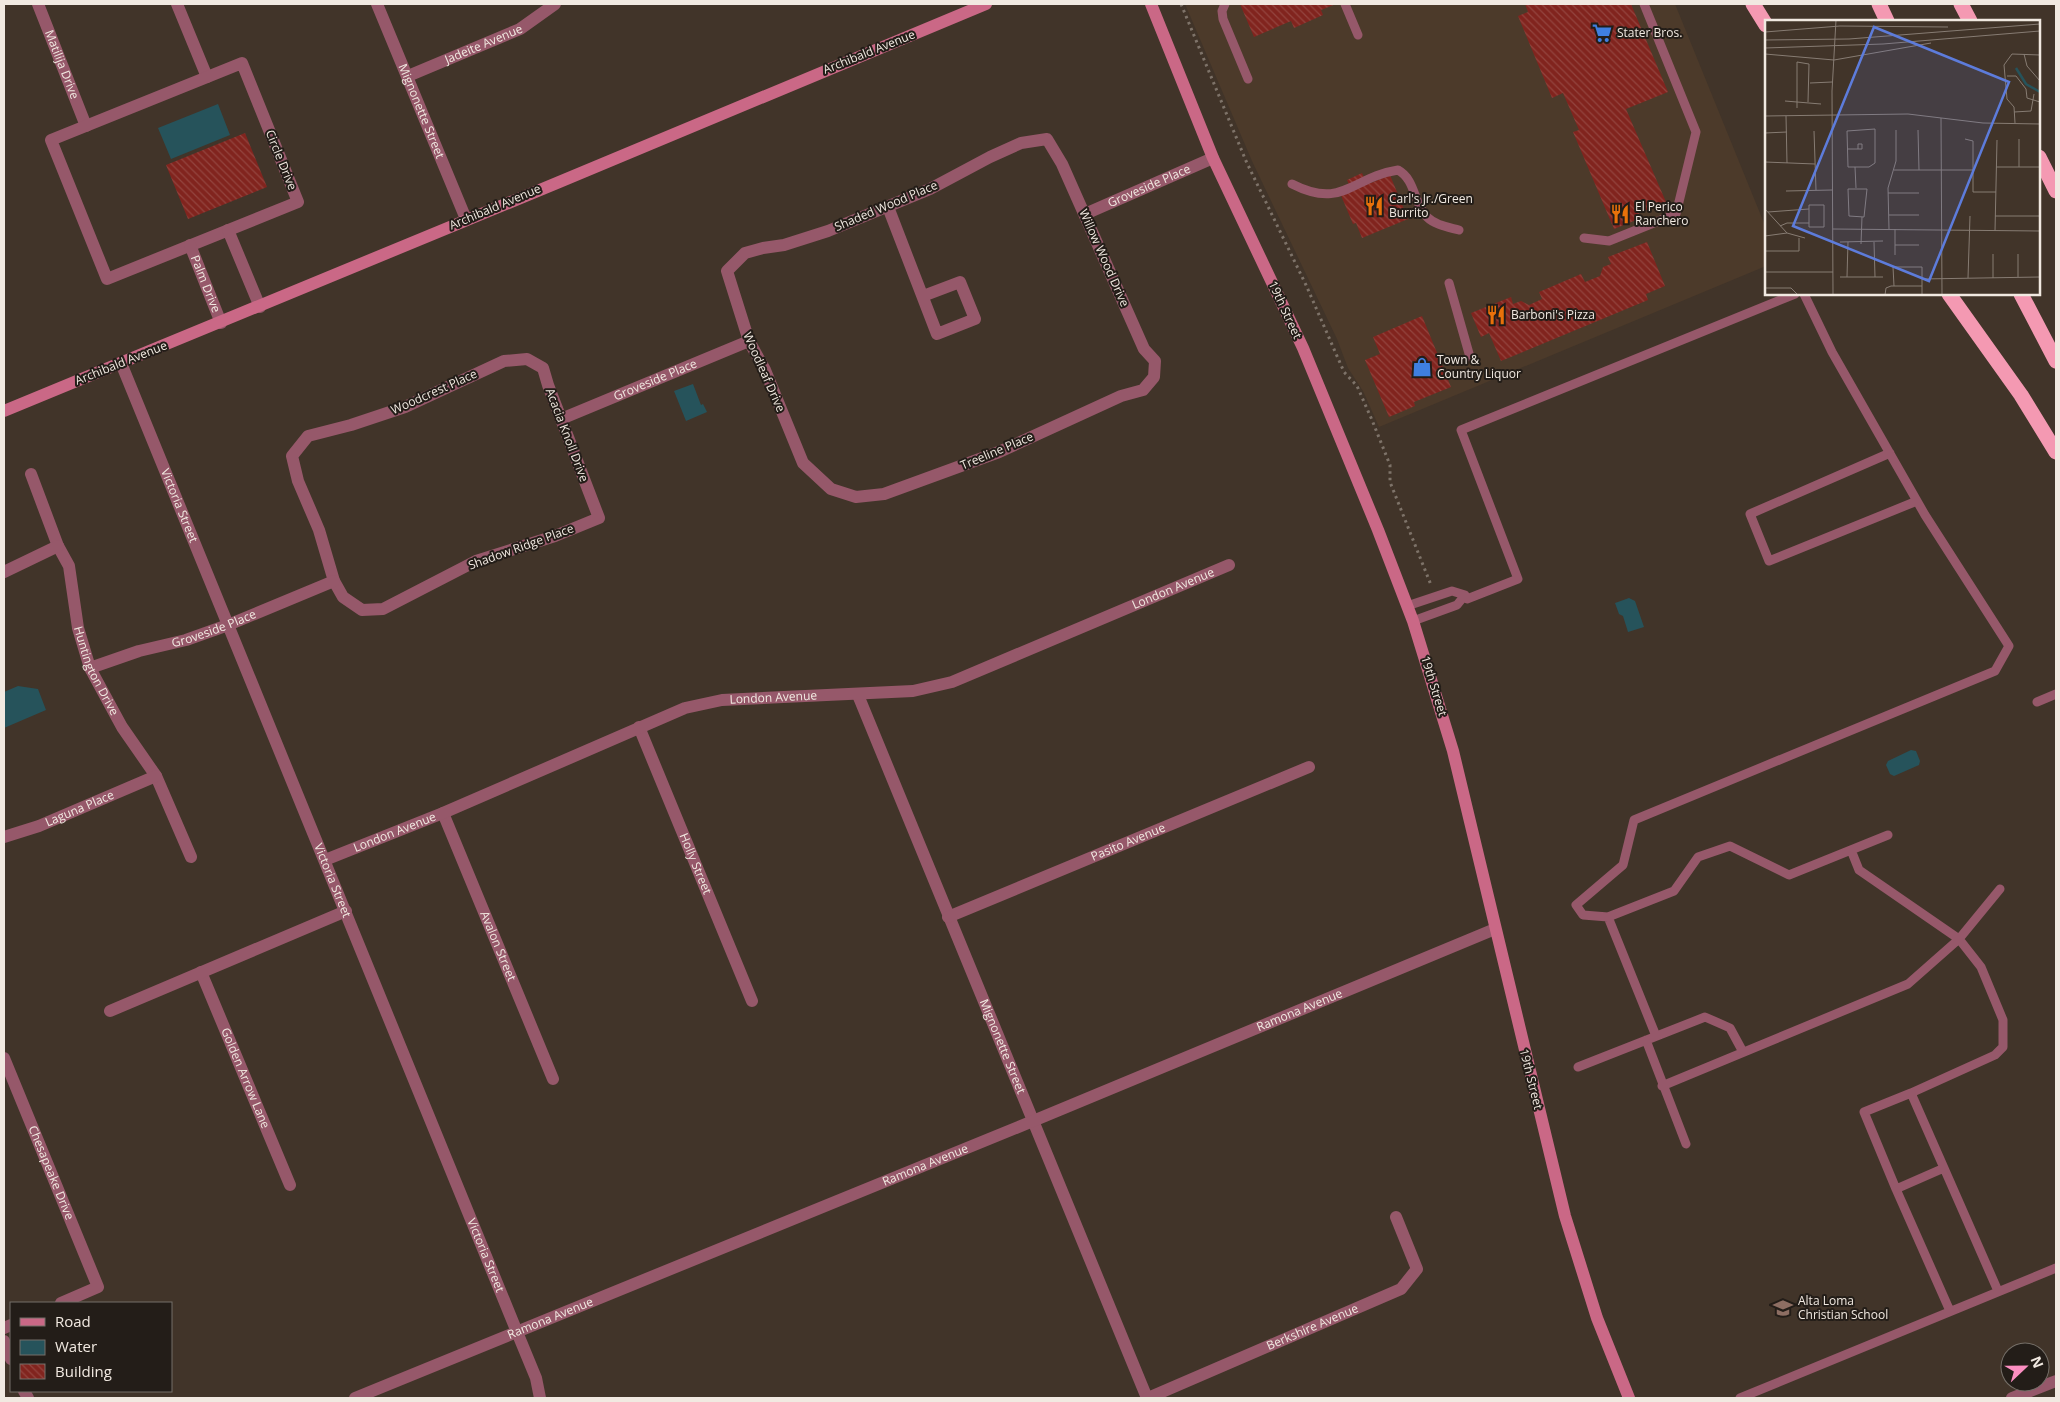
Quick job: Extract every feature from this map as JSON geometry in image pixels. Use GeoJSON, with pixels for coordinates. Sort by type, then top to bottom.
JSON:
{"type":"FeatureCollection","features":[{"type":"Feature","properties":{"kind":"highway"},"geometry":{"type":"LineString","coordinates":[[1753,4],[1765,22]]}},
{"type":"Feature","properties":{"kind":"highway"},"geometry":{"type":"LineString","coordinates":[[1879,4],[1887,20]]}},
{"type":"Feature","properties":{"kind":"highway"},"geometry":{"type":"LineString","coordinates":[[1961,4],[1969,20]]}},
{"type":"Feature","properties":{"kind":"highway"},"geometry":{"type":"LineString","coordinates":[[2040,159],[2056,192]]}},
{"type":"Feature","properties":{"kind":"highway"},"geometry":{"type":"LineString","coordinates":[[1950,295],[2021,395],[2056,452]]}},
{"type":"Feature","properties":{"kind":"highway"},"geometry":{"type":"LineString","coordinates":[[2022,295],[2056,360]]}},
{"type":"Feature","properties":{"kind":"main road","name":"Archibald Avenue"},"geometry":{"type":"LineString","coordinates":[[4,411],[260,307],[466,219],[986,4]]}},
{"type":"Feature","properties":{"kind":"main road","name":"19th Street"},"geometry":{"type":"LineString","coordinates":[[1151,4],[1213,158],[1303,348],[1408,606],[1432,679],[1452,751],[1565,1216],[1597,1318],[1629,1398]]}},
{"type":"Feature","properties":{"kind":"street","name":"Matilija Drive"},"geometry":{"type":"LineString","coordinates":[[38,4],[86,126]]}},
{"type":"Feature","properties":{"kind":"street"},"geometry":{"type":"LineString","coordinates":[[177,4],[207,77]]}},
{"type":"Feature","properties":{"kind":"street","name":"Mignonette Street"},"geometry":{"type":"LineString","coordinates":[[377,4],[466,219]]}},
{"type":"Feature","properties":{"kind":"street","name":"Jadeite Avenue"},"geometry":{"type":"LineString","coordinates":[[408,76],[523,28],[555,4]]}},
{"type":"Feature","properties":{"kind":"street","name":"Circle Drive"},"geometry":{"type":"LineString","coordinates":[[242,63],[298,202],[107,279],[51,140],[207,77],[242,63]]}},
{"type":"Feature","properties":{"kind":"street","name":"Shaded Wood Place"},"geometry":{"type":"LineString","coordinates":[[727,271],[744,253],[763,248],[784,246],[888,207],[1021,143],[1047,139]]}},
{"type":"Feature","properties":{"kind":"street","name":"Willow Wood Drive"},"geometry":{"type":"LineString","coordinates":[[1047,139],[1062,164],[1144,349],[1155,361],[1154,378]]}},
{"type":"Feature","properties":{"kind":"street","name":"Groveside Place"},"geometry":{"type":"LineString","coordinates":[[1085,214],[1213,158]]}},
{"type":"Feature","properties":{"kind":"street"},"geometry":{"type":"LineString","coordinates":[[888,207],[937,334],[975,319],[960,282],[923,296]]}},
{"type":"Feature","properties":{"kind":"street"},"geometry":{"type":"LineString","coordinates":[[228,230],[260,307]]}},
{"type":"Feature","properties":{"kind":"street","name":"Palm Drive"},"geometry":{"type":"LineString","coordinates":[[190,245],[221,323]]}},
{"type":"Feature","properties":{"kind":"street","name":"Woodleaf Drive"},"geometry":{"type":"LineString","coordinates":[[727,271],[749,341],[765,370],[803,463],[831,489]]}},
{"type":"Feature","properties":{"kind":"street","name":"Groveside Place"},"geometry":{"type":"LineString","coordinates":[[561,419],[749,341]]}},
{"type":"Feature","properties":{"kind":"street","name":"Acacia Knoll Drive"},"geometry":{"type":"LineString","coordinates":[[527,359],[543,368],[599,518]]}},
{"type":"Feature","properties":{"kind":"street","name":"Woodcrest Place"},"geometry":{"type":"LineString","coordinates":[[334,580],[320,530],[298,481],[292,456],[308,436],[351,425],[405,407],[504,361],[527,359]]}},
{"type":"Feature","properties":{"kind":"street","name":"Victoria Street"},"geometry":{"type":"LineString","coordinates":[[121,363],[536,1378],[540,1398]]}},
{"type":"Feature","properties":{"kind":"street","name":"Treeline Place"},"geometry":{"type":"LineString","coordinates":[[831,489],[856,497],[884,494],[999,452],[1121,396],[1142,390],[1154,378]]}},
{"type":"Feature","properties":{"kind":"street","name":"Huntington Drive"},"geometry":{"type":"LineString","coordinates":[[32,474],[58,546],[69,566],[78,628],[90,668],[122,727],[156,776],[191,857]]}},
{"type":"Feature","properties":{"kind":"street","name":"Shadow Ridge Place"},"geometry":{"type":"LineString","coordinates":[[334,580],[343,597],[362,610],[383,609],[476,561],[555,536],[599,518]]}},
{"type":"Feature","properties":{"kind":"street"},"geometry":{"type":"LineString","coordinates":[[4,572],[58,546]]}},
{"type":"Feature","properties":{"kind":"street","name":"London Avenue"},"geometry":{"type":"LineString","coordinates":[[325,860],[443,813],[685,708],[722,700],[858,695],[913,690],[952,682],[1229,565]]}},
{"type":"Feature","properties":{"kind":"street","name":"Groveside Place"},"geometry":{"type":"LineString","coordinates":[[90,668],[139,650],[186,640],[228,625],[334,580]]}},
{"type":"Feature","properties":{"kind":"street","name":"Mignonette Street"},"geometry":{"type":"LineString","coordinates":[[858,695],[1147,1398]]}},
{"type":"Feature","properties":{"kind":"street","name":"Holly Street"},"geometry":{"type":"LineString","coordinates":[[639,727],[752,1001]]}},
{"type":"Feature","properties":{"kind":"street","name":"Pasito Avenue"},"geometry":{"type":"LineString","coordinates":[[948,917],[1309,767]]}},
{"type":"Feature","properties":{"kind":"street","name":"Laguna Place"},"geometry":{"type":"LineString","coordinates":[[4,837],[40,826],[156,776]]}},
{"type":"Feature","properties":{"kind":"street","name":"Avalon Street"},"geometry":{"type":"LineString","coordinates":[[443,813],[554,1079]]}},
{"type":"Feature","properties":{"kind":"street"},"geometry":{"type":"LineString","coordinates":[[110,1011],[346,911]]}},
{"type":"Feature","properties":{"kind":"street","name":"Ramona Avenue"},"geometry":{"type":"LineString","coordinates":[[355,1398],[1033,1121],[1495,928]]}},
{"type":"Feature","properties":{"kind":"street","name":"Golden Arrow Lane"},"geometry":{"type":"LineString","coordinates":[[201,972],[290,1185]]}},
{"type":"Feature","properties":{"kind":"street","name":"Chesapeake Drive"},"geometry":{"type":"LineString","coordinates":[[4,1058],[98,1288],[63,1302]]}},
{"type":"Feature","properties":{"kind":"street","name":"Berkshire Avenue"},"geometry":{"type":"LineString","coordinates":[[1147,1398],[1401,1290],[1417,1269],[1396,1217]]}},
{"type":"Feature","properties":{"kind":"street"},"geometry":{"type":"LineString","coordinates":[[4,1341],[10,1356]]}},
{"type":"Feature","properties":{"kind":"street"},"geometry":{"type":"LineString","coordinates":[[2012,1398],[2056,1381]]}},
{"type":"Feature","properties":{"kind":"lane"},"geometry":{"type":"LineString","coordinates":[[1225,4],[1222,11],[1222,19],[1248,79]]}},
{"type":"Feature","properties":{"kind":"lane"},"geometry":{"type":"LineString","coordinates":[[1345,4],[1358,35]]}},
{"type":"Feature","properties":{"kind":"lane"},"geometry":{"type":"LineString","coordinates":[[1584,238],[1609,241],[1676,214],[1696,132],[1644,4]]}},
{"type":"Feature","properties":{"kind":"lane"},"geometry":{"type":"LineString","coordinates":[[1292,184],[1312,192],[1332,195],[1398,170],[1405,174],[1409,180],[1426,216],[1441,225],[1459,230]]}},
{"type":"Feature","properties":{"kind":"lane"},"geometry":{"type":"LineString","coordinates":[[1449,283],[1470,357]]}},
{"type":"Feature","properties":{"kind":"lane"},"geometry":{"type":"LineString","coordinates":[[1467,599],[1518,579],[1461,430],[1793,295]]}},
{"type":"Feature","properties":{"kind":"lane"},"geometry":{"type":"LineString","coordinates":[[1804,295],[1832,352],[1917,501],[2009,646],[1995,671],[1634,820],[1622,865],[1576,903],[1583,915],[1608,917],[1674,891],[1698,857],[1730,846],[1788,875],[1888,835]]}},
{"type":"Feature","properties":{"kind":"lane"},"geometry":{"type":"LineString","coordinates":[[1890,453],[1750,514],[1770,561],[1917,501]]}},
{"type":"Feature","properties":{"kind":"lane"},"geometry":{"type":"LineString","coordinates":[[1408,606],[1452,591],[1465,595],[1457,605],[1413,621]]}},
{"type":"Feature","properties":{"kind":"lane"},"geometry":{"type":"LineString","coordinates":[[2037,702],[2056,694]]}},
{"type":"Feature","properties":{"kind":"lane"},"geometry":{"type":"LineString","coordinates":[[1851,850],[1859,870],[1959,939],[1981,968],[2003,1020],[2003,1047],[1994,1055],[1864,1112],[1950,1311]]}},
{"type":"Feature","properties":{"kind":"lane"},"geometry":{"type":"LineString","coordinates":[[1662,1086],[1908,984],[1959,939],[2000,889]]}},
{"type":"Feature","properties":{"kind":"lane"},"geometry":{"type":"LineString","coordinates":[[1608,917],[1656,1036]]}},
{"type":"Feature","properties":{"kind":"lane"},"geometry":{"type":"LineString","coordinates":[[1578,1067],[1705,1017],[1730,1028],[1743,1052]]}},
{"type":"Feature","properties":{"kind":"lane"},"geometry":{"type":"LineString","coordinates":[[1646,1040],[1662,1086],[1686,1144]]}},
{"type":"Feature","properties":{"kind":"lane"},"geometry":{"type":"LineString","coordinates":[[1910,1093],[1998,1291]]}},
{"type":"Feature","properties":{"kind":"lane"},"geometry":{"type":"LineString","coordinates":[[1896,1189],[1944,1168]]}},
{"type":"Feature","properties":{"kind":"lane"},"geometry":{"type":"LineString","coordinates":[[1740,1398],[2056,1268]]}},
{"type":"Feature","properties":{"kind":"path"},"geometry":{"type":"LineString","coordinates":[[1181,4],[1246,161],[1306,285],[1344,372],[1357,386],[1372,420],[1390,465],[1390,482],[1431,585]]}},
{"type":"Feature","properties":{"kind":"shaded area"},"geometry":{"type":"Polygon","coordinates":[[[1185,4],[1675,4],[1765,226],[1765,266],[1379,427],[1363,391],[1348,368],[1337,339],[1252,161],[1185,4]]]}},
{"type":"Feature","properties":{"kind":"water"},"geometry":{"type":"Polygon","coordinates":[[[218,104],[230,135],[171,159],[158,128],[218,104]]]}},
{"type":"Feature","properties":{"kind":"water"},"geometry":{"type":"Polygon","coordinates":[[[693,384],[701,405],[703,404],[707,412],[686,421],[674,391],[693,384]]]}},
{"type":"Feature","properties":{"kind":"water"},"geometry":{"type":"Polygon","coordinates":[[[1629,598],[1635,601],[1644,627],[1628,632],[1623,616],[1619,614],[1615,603],[1629,598]]]}},
{"type":"Feature","properties":{"kind":"water"},"geometry":{"type":"Polygon","coordinates":[[[18,686],[38,689],[46,710],[4,728],[4,692],[18,686]]]}},
{"type":"Feature","properties":{"kind":"water"},"geometry":{"type":"Polygon","coordinates":[[[1911,750],[1916,751],[1920,761],[1919,765],[1894,776],[1890,774],[1886,765],[1888,761],[1911,750]]]}},
{"type":"Feature","properties":{"kind":"building"},"geometry":{"type":"Polygon","coordinates":[[[1240,4],[1336,4],[1321,10],[1323,15],[1294,28],[1291,21],[1254,37],[1240,4]]]}},
{"type":"Feature","properties":{"kind":"building"},"geometry":{"type":"Polygon","coordinates":[[[1525,4],[1631,4],[1668,92],[1626,109],[1666,202],[1639,213],[1641,218],[1614,229],[1573,132],[1579,130],[1563,93],[1552,98],[1518,16],[1528,12],[1525,4]]]}},
{"type":"Feature","properties":{"kind":"building"},"geometry":{"type":"Polygon","coordinates":[[[245,133],[267,187],[188,219],[166,165],[245,133]]]}},
{"type":"Feature","properties":{"kind":"building","name":"Carl's Jr./Green Burrito"},"geometry":{"type":"Polygon","coordinates":[[[1362,173],[1366,182],[1370,181],[1371,183],[1390,175],[1408,219],[1362,238],[1356,223],[1353,224],[1340,193],[1351,189],[1347,180],[1362,173]]]}},
{"type":"Feature","properties":{"kind":"building"},"geometry":{"type":"Polygon","coordinates":[[[1647,242],[1665,286],[1646,294],[1648,300],[1501,361],[1489,333],[1481,337],[1471,313],[1511,297],[1513,304],[1521,301],[1529,305],[1542,299],[1539,292],[1581,274],[1585,282],[1600,276],[1603,267],[1611,264],[1608,257],[1647,242]]]}},
{"type":"Feature","properties":{"kind":"building"},"geometry":{"type":"Polygon","coordinates":[[[1422,316],[1451,387],[1414,402],[1415,406],[1389,417],[1365,360],[1380,354],[1373,337],[1422,316]]]}},
{"type":"Feature","properties":{"kind":"place","name":"Stater Bros."},"geometry":{"type":"Point","coordinates":[1602,33]}},
{"type":"Feature","properties":{"kind":"place","name":"Carl's Jr./Green Burrito"},"geometry":{"type":"Point","coordinates":[1374,206]}},
{"type":"Feature","properties":{"kind":"place","name":"El Perico Ranchero"},"geometry":{"type":"Point","coordinates":[1620,214]}},
{"type":"Feature","properties":{"kind":"place","name":"Barboni's Pizza"},"geometry":{"type":"Point","coordinates":[1496,315]}},
{"type":"Feature","properties":{"kind":"place","name":"Town & Country Liquor"},"geometry":{"type":"Point","coordinates":[1422,367]}},
{"type":"Feature","properties":{"kind":"place","name":"Alta Loma Christian School"},"geometry":{"type":"Point","coordinates":[1783,1308]}}]}
